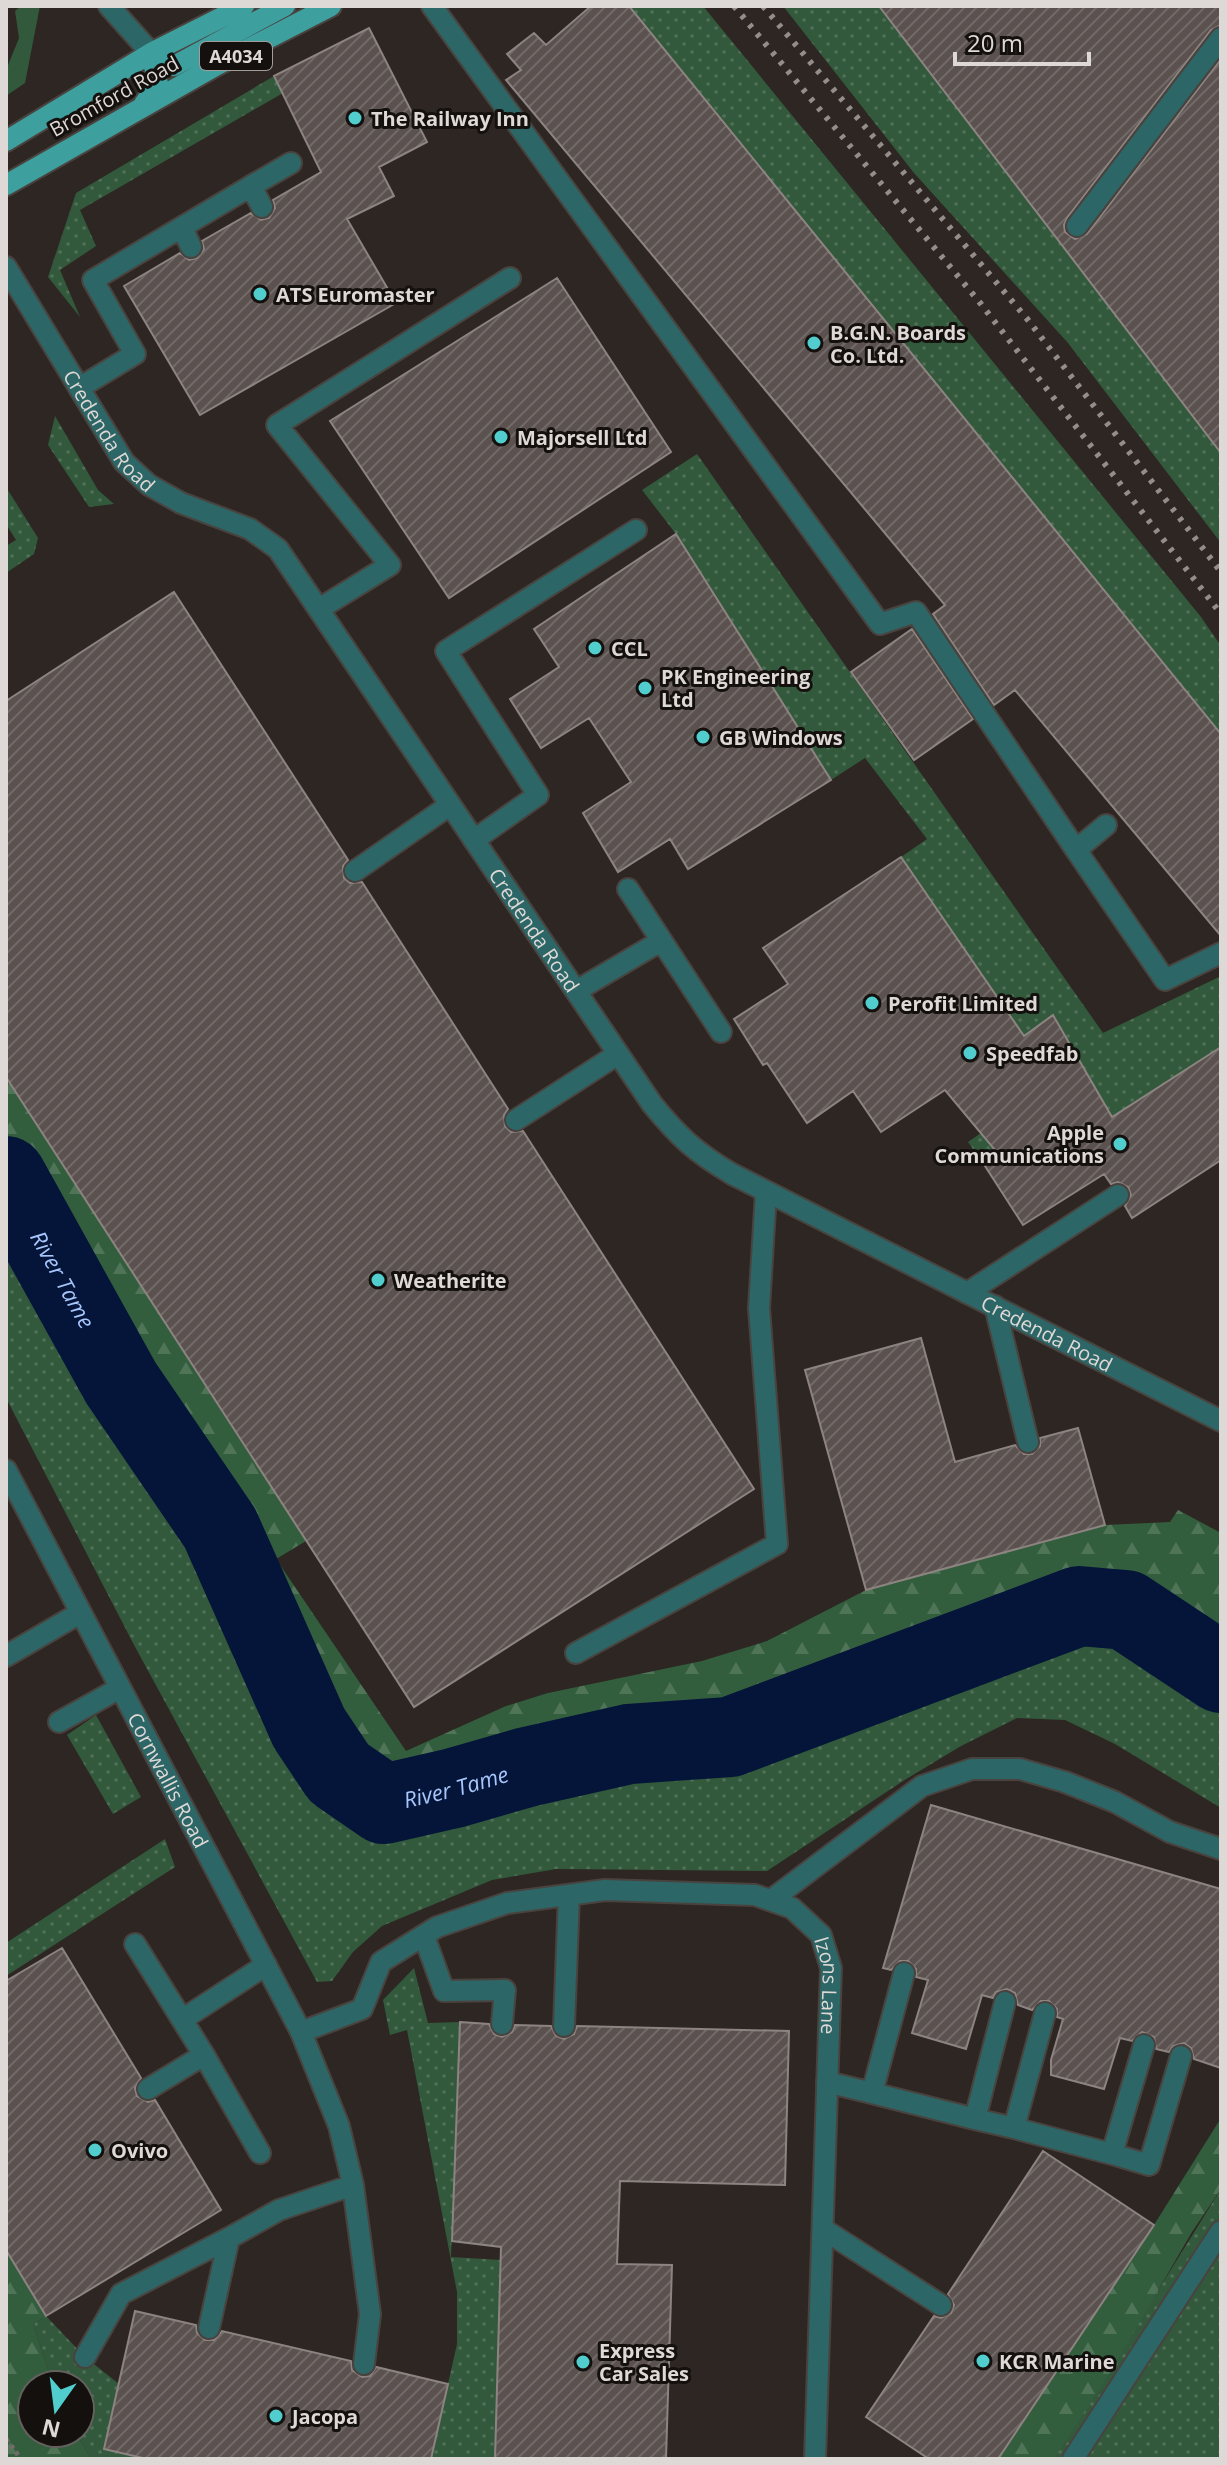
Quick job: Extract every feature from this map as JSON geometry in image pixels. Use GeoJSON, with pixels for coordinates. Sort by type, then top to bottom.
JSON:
{"type":"FeatureCollection","features":[{"type":"Feature","properties":{"kind":"main road","name":"Bromford Road"},"geometry":{"type":"LineString","coordinates":[[6,141],[151,53],[244,6]]}},
{"type":"Feature","properties":{"kind":"main road"},"geometry":{"type":"LineString","coordinates":[[151,53],[174,66],[285,6]]}},
{"type":"Feature","properties":{"kind":"main road","name":"Bromford Road"},"geometry":{"type":"LineString","coordinates":[[6,185],[331,6]]}},
{"type":"Feature","properties":{"kind":"main road"},"geometry":{"type":"LineString","coordinates":[[142,108],[158,84],[151,53]]}},
{"type":"Feature","properties":{"kind":"street"},"geometry":{"type":"LineString","coordinates":[[109,6],[151,53]]}},
{"type":"Feature","properties":{"kind":"street"},"geometry":{"type":"LineString","coordinates":[[432,6],[880,624],[916,612],[1165,980],[1221,953]]}},
{"type":"Feature","properties":{"kind":"street"},"geometry":{"type":"LineString","coordinates":[[1077,226],[1221,38]]}},
{"type":"Feature","properties":{"kind":"street"},"geometry":{"type":"LineString","coordinates":[[79,388],[135,354],[93,280],[291,163]]}},
{"type":"Feature","properties":{"kind":"street"},"geometry":{"type":"LineString","coordinates":[[251,186],[262,207]]}},
{"type":"Feature","properties":{"kind":"street"},"geometry":{"type":"LineString","coordinates":[[182,227],[191,247]]}},
{"type":"Feature","properties":{"kind":"street","name":"Credenda Road"},"geometry":{"type":"LineString","coordinates":[[6,267],[124,462],[149,485],[181,503],[250,529],[278,549],[652,1104],[680,1139],[700,1156],[766,1192],[1221,1421]]}},
{"type":"Feature","properties":{"kind":"street"},"geometry":{"type":"LineString","coordinates":[[319,609],[390,565],[277,425],[510,278]]}},
{"type":"Feature","properties":{"kind":"street"},"geometry":{"type":"LineString","coordinates":[[474,840],[538,795],[446,651],[636,530]]}},
{"type":"Feature","properties":{"kind":"street"},"geometry":{"type":"LineString","coordinates":[[355,871],[450,805]]}},
{"type":"Feature","properties":{"kind":"street"},"geometry":{"type":"LineString","coordinates":[[1076,850],[1106,825]]}},
{"type":"Feature","properties":{"kind":"street"},"geometry":{"type":"LineString","coordinates":[[628,889],[721,1032]]}},
{"type":"Feature","properties":{"kind":"street"},"geometry":{"type":"LineString","coordinates":[[576,991],[661,941]]}},
{"type":"Feature","properties":{"kind":"street"},"geometry":{"type":"LineString","coordinates":[[516,1120],[618,1054]]}},
{"type":"Feature","properties":{"kind":"street"},"geometry":{"type":"LineString","coordinates":[[576,1653],[777,1544],[759,1308],[766,1192]]}},
{"type":"Feature","properties":{"kind":"street"},"geometry":{"type":"LineString","coordinates":[[967,1293],[1118,1195]]}},
{"type":"Feature","properties":{"kind":"street"},"geometry":{"type":"LineString","coordinates":[[995,1306],[1028,1442]]}},
{"type":"Feature","properties":{"kind":"street","name":"Cornwallis Road"},"geometry":{"type":"LineString","coordinates":[[6,1470],[13,1504],[80,1613],[266,1965],[301,2032],[339,2126],[353,2185],[370,2314],[364,2364]]}},
{"type":"Feature","properties":{"kind":"street"},"geometry":{"type":"LineString","coordinates":[[6,1656],[80,1613]]}},
{"type":"Feature","properties":{"kind":"street"},"geometry":{"type":"LineString","coordinates":[[59,1722],[120,1688]]}},
{"type":"Feature","properties":{"kind":"street"},"geometry":{"type":"LineString","coordinates":[[771,1900],[922,1786],[972,1769],[1020,1769],[1065,1782],[1115,1802],[1170,1832],[1221,1849]]}},
{"type":"Feature","properties":{"kind":"street","name":"Izons Lane"},"geometry":{"type":"LineString","coordinates":[[301,2032],[362,2009],[381,1962],[437,1927],[507,1903],[605,1890],[755,1895],[792,1908],[821,1935],[831,1968],[815,2459]]}},
{"type":"Feature","properties":{"kind":"street"},"geometry":{"type":"LineString","coordinates":[[564,2026],[569,1895]]}},
{"type":"Feature","properties":{"kind":"street"},"geometry":{"type":"LineString","coordinates":[[424,1936],[444,1991],[505,1990],[502,2024]]}},
{"type":"Feature","properties":{"kind":"street"},"geometry":{"type":"LineString","coordinates":[[135,1944],[183,2019],[260,2153]]}},
{"type":"Feature","properties":{"kind":"street"},"geometry":{"type":"LineString","coordinates":[[183,2019],[266,1965]]}},
{"type":"Feature","properties":{"kind":"street"},"geometry":{"type":"LineString","coordinates":[[872,2093],[904,1973]]}},
{"type":"Feature","properties":{"kind":"street"},"geometry":{"type":"LineString","coordinates":[[975,2119],[1005,2002]]}},
{"type":"Feature","properties":{"kind":"street"},"geometry":{"type":"LineString","coordinates":[[1014,2128],[1045,2013]]}},
{"type":"Feature","properties":{"kind":"street"},"geometry":{"type":"LineString","coordinates":[[1112,2154],[1144,2045]]}},
{"type":"Feature","properties":{"kind":"street"},"geometry":{"type":"LineString","coordinates":[[148,2089],[204,2055]]}},
{"type":"Feature","properties":{"kind":"street"},"geometry":{"type":"LineString","coordinates":[[827,2082],[1149,2165],[1181,2056]]}},
{"type":"Feature","properties":{"kind":"street"},"geometry":{"type":"LineString","coordinates":[[85,2357],[121,2294],[279,2210],[353,2185]]}},
{"type":"Feature","properties":{"kind":"street"},"geometry":{"type":"LineString","coordinates":[[823,2229],[941,2305]]}},
{"type":"Feature","properties":{"kind":"street"},"geometry":{"type":"LineString","coordinates":[[1073,2459],[1221,2231]]}},
{"type":"Feature","properties":{"kind":"street"},"geometry":{"type":"LineString","coordinates":[[209,2328],[229,2238]]}},
{"type":"Feature","properties":{"kind":"path"},"geometry":{"type":"LineString","coordinates":[[6,2439],[21,2459]]}},
{"type":"Feature","properties":{"kind":"green space"},"geometry":{"type":"Polygon","coordinates":[[[21,6],[40,6],[25,83],[6,96],[6,70],[19,38],[15,11],[21,6]]]}},
{"type":"Feature","properties":{"kind":"green space"},"geometry":{"type":"Polygon","coordinates":[[[629,6],[703,6],[1201,617],[1221,646],[1221,734],[629,6]]]}},
{"type":"Feature","properties":{"kind":"green space"},"geometry":{"type":"Polygon","coordinates":[[[783,6],[878,6],[884,12],[1221,453],[1221,543],[1068,343],[914,173],[783,6]]]}},
{"type":"Feature","properties":{"kind":"green space"},"geometry":{"type":"Polygon","coordinates":[[[274,76],[283,93],[80,210],[96,246],[60,270],[80,317],[48,277],[76,193],[274,76]]]}},
{"type":"Feature","properties":{"kind":"green space"},"geometry":{"type":"Polygon","coordinates":[[[55,416],[98,490],[114,504],[89,507],[48,445],[55,416]]]}},
{"type":"Feature","properties":{"kind":"green space"},"geometry":{"type":"Polygon","coordinates":[[[697,454],[1103,1033],[1221,976],[1221,1047],[1095,1128],[1080,1105],[985,1166],[968,1142],[981,1133],[1094,1085],[1054,1015],[1024,1036],[901,857],[927,839],[865,758],[831,780],[676,534],[642,490],[697,454]]]}},
{"type":"Feature","properties":{"kind":"green space"},"geometry":{"type":"Polygon","coordinates":[[[6,487],[38,538],[34,554],[6,573],[6,546],[16,540],[6,524],[6,487]]]}},
{"type":"Feature","properties":{"kind":"green space"},"geometry":{"type":"Polygon","coordinates":[[[6,1077],[306,1541],[276,1559],[406,1751],[506,1706],[548,1693],[702,1661],[767,1641],[866,1590],[1105,1525],[1170,1522],[1178,1510],[1221,1533],[1221,1673],[1126,1610],[1079,1606],[730,1737],[629,1744],[384,1804],[339,1773],[309,1728],[220,1528],[121,1383],[6,1176],[6,1077]]]}},
{"type":"Feature","properties":{"kind":"green space"},"geometry":{"type":"Polygon","coordinates":[[[6,1176],[121,1383],[220,1528],[309,1728],[339,1773],[384,1804],[629,1744],[730,1737],[1079,1606],[1126,1610],[1221,1673],[1221,1808],[1115,1744],[1065,1720],[1017,1718],[961,1746],[903,1781],[767,1871],[556,1869],[492,1880],[382,1926],[353,1952],[332,1981],[317,1982],[133,1643],[6,1398],[6,1176]]]}},
{"type":"Feature","properties":{"kind":"green space"},"geometry":{"type":"Polygon","coordinates":[[[96,1715],[141,1797],[113,1814],[67,1735],[96,1715]]]}},
{"type":"Feature","properties":{"kind":"green space"},"geometry":{"type":"Polygon","coordinates":[[[165,1839],[175,1867],[6,1976],[6,1943],[165,1839]]]}},
{"type":"Feature","properties":{"kind":"green space"},"geometry":{"type":"Polygon","coordinates":[[[414,1968],[428,2023],[460,2022],[451,2257],[501,2260],[495,2459],[431,2459],[457,2344],[457,2292],[407,2030],[390,2035],[383,2000],[414,1968]]]}},
{"type":"Feature","properties":{"kind":"green space"},"geometry":{"type":"Polygon","coordinates":[[[1221,2118],[1221,2189],[1055,2457],[998,2459],[1154,2225],[1221,2118]]]}},
{"type":"Feature","properties":{"kind":"green space"},"geometry":{"type":"Polygon","coordinates":[[[1221,2189],[1221,2459],[1053,2459],[1221,2189]]]}},
{"type":"Feature","properties":{"kind":"green space"},"geometry":{"type":"Polygon","coordinates":[[[6,2250],[46,2316],[33,2324],[48,2369],[16,2369],[16,2449],[85,2449],[91,2459],[6,2459],[6,2250]]]}},
{"type":"Feature","properties":{"kind":"green space"},"geometry":{"type":"Polygon","coordinates":[[[46,2316],[85,2357],[119,2384],[104,2449],[147,2459],[91,2459],[85,2449],[96,2449],[96,2369],[48,2369],[33,2324],[46,2316]]]}},
{"type":"Feature","properties":{"kind":"building","name":"B.G.N. Boards Co. Ltd."},"geometry":{"type":"Polygon","coordinates":[[[591,6],[629,6],[1221,734],[1221,936],[1015,690],[994,705],[933,614],[945,605],[506,80],[521,70],[507,54],[534,33],[546,45],[591,6]]]}},
{"type":"Feature","properties":{"kind":"building"},"geometry":{"type":"Polygon","coordinates":[[[879,6],[1221,6],[1221,25],[1211,30],[1064,225],[1065,232],[1075,239],[1087,234],[1221,59],[1221,453],[879,6]]]}},
{"type":"Feature","properties":{"kind":"building","name":"ATS Euromaster"},"geometry":{"type":"Polygon","coordinates":[[[369,28],[427,142],[379,167],[394,196],[347,219],[396,303],[200,415],[124,286],[180,253],[189,260],[197,258],[204,249],[202,241],[251,213],[261,220],[269,218],[275,208],[273,200],[321,172],[274,76],[369,28]]]}},
{"type":"Feature","properties":{"kind":"building","name":"Majorsell Ltd"},"geometry":{"type":"Polygon","coordinates":[[[557,278],[671,452],[449,598],[330,421],[557,278]]]}},
{"type":"Feature","properties":{"kind":"building"},"geometry":{"type":"Polygon","coordinates":[[[676,534],[831,780],[688,869],[670,839],[618,872],[583,813],[631,782],[589,718],[541,748],[510,699],[559,667],[534,629],[676,534]]]}},
{"type":"Feature","properties":{"kind":"building","name":"Weatherite"},"geometry":{"type":"Polygon","coordinates":[[[174,592],[348,860],[343,866],[344,878],[350,883],[362,882],[508,1109],[504,1115],[505,1126],[511,1132],[523,1131],[754,1489],[414,1707],[6,1077],[6,701],[174,592]]]}},
{"type":"Feature","properties":{"kind":"building"},"geometry":{"type":"Polygon","coordinates":[[[912,629],[973,719],[914,760],[851,672],[912,629]]]}},
{"type":"Feature","properties":{"kind":"building"},"geometry":{"type":"Polygon","coordinates":[[[901,857],[1024,1036],[1053,1015],[1112,1117],[1221,1047],[1221,1160],[1132,1218],[1125,1206],[1131,1195],[1128,1187],[1118,1182],[1111,1184],[1104,1174],[1023,1225],[985,1166],[1000,1156],[945,1090],[881,1132],[853,1091],[807,1123],[767,1063],[763,1065],[734,1019],[788,984],[763,948],[901,857]]]}},
{"type":"Feature","properties":{"kind":"building"},"geometry":{"type":"Polygon","coordinates":[[[921,1338],[955,1462],[1015,1445],[1024,1454],[1032,1454],[1040,1446],[1040,1438],[1078,1428],[1105,1525],[866,1590],[805,1370],[921,1338]]]}},
{"type":"Feature","properties":{"kind":"building"},"geometry":{"type":"Polygon","coordinates":[[[931,1805],[1221,1889],[1221,2068],[1194,2059],[1191,2048],[1184,2043],[1173,2046],[1169,2052],[1156,2049],[1154,2037],[1142,2032],[1132,2041],[1120,2038],[1104,2089],[1051,2075],[1051,2060],[1063,2019],[1057,2017],[1057,2009],[1049,2001],[1041,2001],[1032,2010],[1018,2005],[1015,1993],[1007,1989],[996,1992],[993,1998],[982,1995],[966,2049],[912,2033],[928,1980],[916,1977],[916,1969],[908,1961],[900,1961],[891,1970],[883,1968],[931,1805]]]}},
{"type":"Feature","properties":{"kind":"building","name":"Ovivo"},"geometry":{"type":"Polygon","coordinates":[[[62,1948],[141,2078],[135,2088],[137,2096],[148,2102],[155,2100],[221,2210],[46,2316],[6,2250],[6,1981],[62,1948]]]}},
{"type":"Feature","properties":{"kind":"building"},"geometry":{"type":"Polygon","coordinates":[[[460,2022],[489,2024],[494,2034],[502,2037],[512,2032],[515,2025],[551,2026],[556,2036],[564,2039],[574,2034],[577,2026],[789,2031],[785,2185],[620,2181],[617,2264],[672,2265],[666,2459],[495,2459],[501,2247],[452,2241],[460,2022]]]}},
{"type":"Feature","properties":{"kind":"building","name":"KCR Marine"},"geometry":{"type":"Polygon","coordinates":[[[1043,2151],[1154,2225],[998,2459],[929,2459],[866,2417],[934,2316],[941,2318],[951,2313],[954,2305],[948,2294],[1043,2151]]]}},
{"type":"Feature","properties":{"kind":"building","name":"Jacopa"},"geometry":{"type":"Polygon","coordinates":[[[135,2311],[196,2325],[197,2333],[205,2340],[214,2340],[222,2331],[351,2361],[352,2370],[362,2377],[370,2376],[376,2367],[448,2384],[431,2459],[147,2459],[104,2449],[135,2311]]]}},
{"type":"Feature","properties":{"kind":"waterway","name":"River Tame"},"geometry":{"type":"LineString","coordinates":[[6,1176],[121,1383],[220,1528],[309,1728],[339,1773],[384,1804],[629,1744],[730,1737],[1079,1606],[1126,1610],[1221,1673]]}},
{"type":"Feature","properties":{"kind":"railway"},"geometry":{"type":"LineString","coordinates":[[734,6],[981,304],[1221,614]]}},
{"type":"Feature","properties":{"kind":"railway"},"geometry":{"type":"LineString","coordinates":[[763,6],[1028,320],[1221,572]]}},
{"type":"Feature","properties":{"kind":"place","name":"The Railway Inn"},"geometry":{"type":"Point","coordinates":[355,118]}},
{"type":"Feature","properties":{"kind":"place","name":"ATS Euromaster"},"geometry":{"type":"Point","coordinates":[260,294]}},
{"type":"Feature","properties":{"kind":"place","name":"B.G.N. Boards Co. Ltd."},"geometry":{"type":"Point","coordinates":[814,343]}},
{"type":"Feature","properties":{"kind":"place","name":"Majorsell Ltd"},"geometry":{"type":"Point","coordinates":[501,437]}},
{"type":"Feature","properties":{"kind":"place","name":"CCL"},"geometry":{"type":"Point","coordinates":[595,648]}},
{"type":"Feature","properties":{"kind":"place","name":"PK Engineering Ltd"},"geometry":{"type":"Point","coordinates":[645,688]}},
{"type":"Feature","properties":{"kind":"place","name":"GB Windows"},"geometry":{"type":"Point","coordinates":[703,737]}},
{"type":"Feature","properties":{"kind":"place","name":"Perofit Limited"},"geometry":{"type":"Point","coordinates":[872,1003]}},
{"type":"Feature","properties":{"kind":"place","name":"Speedfab"},"geometry":{"type":"Point","coordinates":[970,1053]}},
{"type":"Feature","properties":{"kind":"place","name":"Apple Communications"},"geometry":{"type":"Point","coordinates":[1120,1144]}},
{"type":"Feature","properties":{"kind":"place","name":"Weatherite"},"geometry":{"type":"Point","coordinates":[378,1280]}},
{"type":"Feature","properties":{"kind":"place","name":"Ovivo"},"geometry":{"type":"Point","coordinates":[95,2150]}},
{"type":"Feature","properties":{"kind":"place","name":"KCR Marine"},"geometry":{"type":"Point","coordinates":[983,2361]}},
{"type":"Feature","properties":{"kind":"place","name":"Express Car Sales"},"geometry":{"type":"Point","coordinates":[583,2362]}},
{"type":"Feature","properties":{"kind":"place","name":"Jacopa"},"geometry":{"type":"Point","coordinates":[276,2416]}}]}
